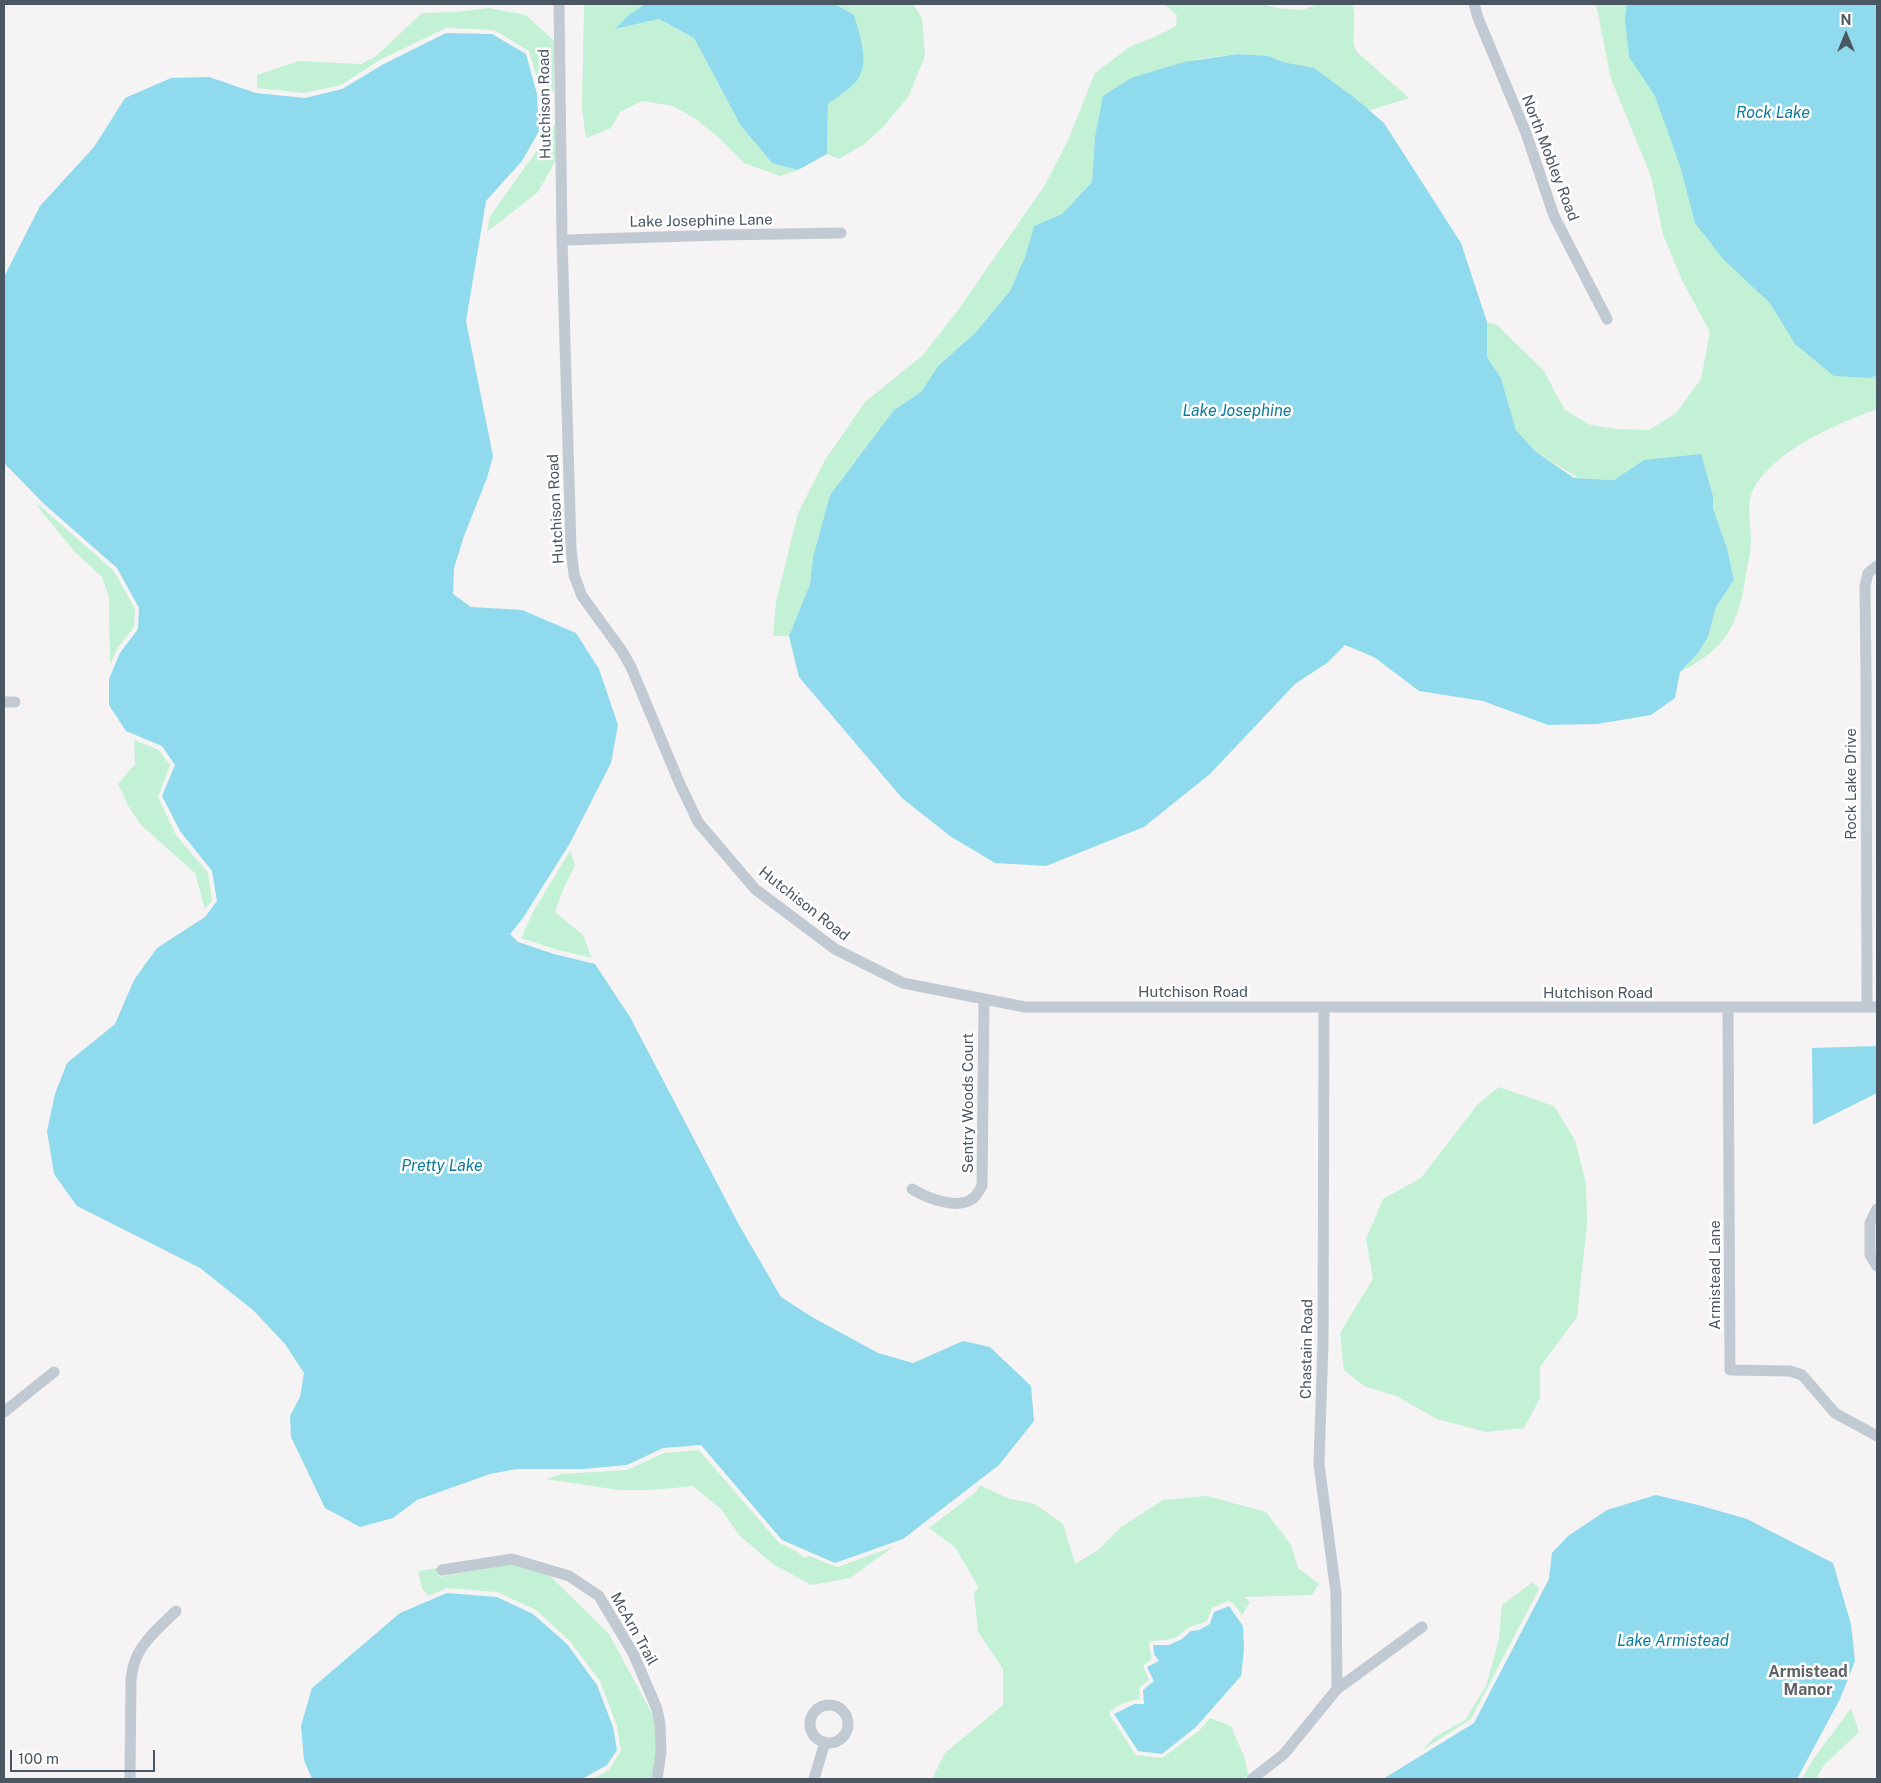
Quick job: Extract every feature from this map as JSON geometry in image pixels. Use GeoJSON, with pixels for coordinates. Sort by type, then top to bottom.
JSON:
{"type":"FeatureCollection","features":[{"type":"Feature","properties":{"kind":"street","name":"Hutchison Road"},"geometry":{"type":"LineString","coordinates":[[559,4],[562,239],[571,549],[574,575],[582,596],[622,651],[631,667],[679,782],[698,822],[755,889],[835,949],[903,982],[1025,1007],[1872,1007]]}},
{"type":"Feature","properties":{"kind":"street","name":"North Mobley Road"},"geometry":{"type":"LineString","coordinates":[[1474,4],[1478,18],[1526,133],[1554,216],[1607,318]]}},
{"type":"Feature","properties":{"kind":"street","name":"Lake Josephine Lane"},"geometry":{"type":"LineString","coordinates":[[562,239],[841,233]]}},
{"type":"Feature","properties":{"kind":"street","name":"Rock Lake Drive"},"geometry":{"type":"LineString","coordinates":[[1872,1007],[1864,586],[1868,572],[1877,566]]}},
{"type":"Feature","properties":{"kind":"street","name":"Sentry Woods Court"},"geometry":{"type":"LineString","coordinates":[[912,1189],[925,1197],[945,1202],[963,1202],[972,1199],[982,1186],[984,1000]]}},
{"type":"Feature","properties":{"kind":"street","name":"Chastain Road"},"geometry":{"type":"LineString","coordinates":[[1324,1008],[1323,1343],[1319,1464],[1336,1592],[1337,1689]]}},
{"type":"Feature","properties":{"kind":"street","name":"Armistead Lane"},"geometry":{"type":"LineString","coordinates":[[1728,1008],[1730,1370],[1790,1371],[1802,1375],[1834,1413],[1877,1436]]}},
{"type":"Feature","properties":{"kind":"street"},"geometry":{"type":"LineString","coordinates":[[1877,1209],[1870,1223],[1870,1255],[1877,1266]]}},
{"type":"Feature","properties":{"kind":"street"},"geometry":{"type":"LineString","coordinates":[[4,1412],[54,1372]]}},
{"type":"Feature","properties":{"kind":"street","name":"McArn Trail"},"geometry":{"type":"LineString","coordinates":[[442,1570],[512,1559],[569,1576],[599,1596],[633,1653],[657,1709],[660,1724],[661,1752],[657,1779]]}},
{"type":"Feature","properties":{"kind":"street"},"geometry":{"type":"LineString","coordinates":[[130,1779],[130,1679],[133,1668],[137,1656],[143,1647],[176,1611]]}},
{"type":"Feature","properties":{"kind":"street"},"geometry":{"type":"LineString","coordinates":[[1252,1779],[1284,1754],[1337,1689],[1422,1627]]}},
{"type":"Feature","properties":{"kind":"street"},"geometry":{"type":"LineString","coordinates":[[814,1779],[825,1742]]}},
{"type":"Feature","properties":{"kind":"green space"},"geometry":{"type":"Polygon","coordinates":[[[584,4],[645,4],[616,29],[659,19],[694,38],[741,126],[772,163],[798,170],[780,176],[744,163],[719,138],[696,119],[673,106],[642,101],[620,112],[611,128],[586,138],[582,110],[584,4]]]}},
{"type":"Feature","properties":{"kind":"green space"},"geometry":{"type":"Polygon","coordinates":[[[835,4],[913,4],[922,18],[925,56],[908,97],[883,127],[863,145],[839,159],[827,154],[828,104],[854,16],[835,4]]]}},
{"type":"Feature","properties":{"kind":"green space"},"geometry":{"type":"Polygon","coordinates":[[[1164,4],[1261,4],[1277,8],[1303,10],[1318,4],[1352,4],[1356,51],[1409,98],[1368,111],[1355,98],[1314,68],[1283,62],[1268,56],[1238,54],[1199,59],[1131,78],[1095,137],[1092,182],[1062,214],[1034,226],[1025,257],[1010,291],[976,332],[938,366],[921,392],[894,410],[830,495],[813,557],[810,584],[789,636],[773,636],[776,602],[798,513],[825,460],[865,402],[923,355],[958,310],[1045,185],[1069,138],[1095,73],[1131,46],[1155,37],[1176,26],[1177,15],[1164,4]]]}},
{"type":"Feature","properties":{"kind":"green space"},"geometry":{"type":"Polygon","coordinates":[[[1596,4],[1877,4],[1877,409],[1824,431],[1805,442],[1772,466],[1760,480],[1750,499],[1750,548],[1743,592],[1734,621],[1728,634],[1709,654],[1680,672],[1698,653],[1708,637],[1716,607],[1734,580],[1727,548],[1713,508],[1713,496],[1644,460],[1614,480],[1578,478],[1535,451],[1516,430],[1501,378],[1487,357],[1487,322],[1497,325],[1544,371],[1564,409],[1590,425],[1617,429],[1649,430],[1676,413],[1701,379],[1710,332],[1683,282],[1663,235],[1651,176],[1611,79],[1596,4]]]}},
{"type":"Feature","properties":{"kind":"green space"},"geometry":{"type":"Polygon","coordinates":[[[488,8],[526,15],[554,41],[554,92],[537,78],[529,51],[494,30],[446,28],[380,60],[341,85],[305,93],[257,88],[257,75],[299,61],[361,64],[375,57],[422,13],[457,12],[488,8]]]}},
{"type":"Feature","properties":{"kind":"green space"},"geometry":{"type":"Polygon","coordinates":[[[555,121],[556,160],[538,192],[487,232],[490,216],[555,125],[555,121]]]}},
{"type":"Feature","properties":{"kind":"green space"},"geometry":{"type":"Polygon","coordinates":[[[38,504],[114,571],[135,609],[134,627],[117,649],[110,665],[109,597],[102,577],[74,551],[39,508],[38,504]]]}},
{"type":"Feature","properties":{"kind":"green space"},"geometry":{"type":"Polygon","coordinates":[[[134,740],[159,750],[170,765],[158,797],[176,835],[208,873],[212,900],[205,909],[195,873],[140,824],[118,784],[135,764],[134,740]]]}},
{"type":"Feature","properties":{"kind":"green space"},"geometry":{"type":"Polygon","coordinates":[[[570,851],[575,865],[555,912],[583,935],[592,958],[521,938],[534,910],[570,851]]]}},
{"type":"Feature","properties":{"kind":"green space"},"geometry":{"type":"Polygon","coordinates":[[[1499,1087],[1554,1106],[1575,1140],[1586,1183],[1587,1223],[1577,1317],[1540,1367],[1540,1398],[1524,1428],[1486,1432],[1437,1419],[1396,1396],[1364,1386],[1344,1370],[1340,1333],[1373,1279],[1366,1239],[1383,1199],[1421,1178],[1478,1104],[1499,1087]]]}},
{"type":"Feature","properties":{"kind":"green space"},"geometry":{"type":"Polygon","coordinates":[[[699,1450],[779,1543],[796,1551],[805,1558],[809,1556],[837,1567],[893,1547],[850,1578],[812,1585],[774,1565],[739,1535],[721,1509],[693,1486],[652,1490],[618,1490],[546,1479],[561,1474],[627,1470],[664,1453],[699,1450]]]}},
{"type":"Feature","properties":{"kind":"green space"},"geometry":{"type":"Polygon","coordinates":[[[980,1485],[1007,1498],[1035,1504],[1063,1524],[1075,1564],[1098,1550],[1121,1527],[1163,1500],[1207,1496],[1266,1512],[1291,1545],[1298,1568],[1319,1584],[1312,1595],[1244,1597],[1250,1602],[1242,1615],[1233,1603],[1228,1601],[1212,1608],[1207,1621],[1190,1627],[1178,1636],[1168,1640],[1150,1642],[1152,1659],[1143,1666],[1149,1680],[1139,1688],[1140,1699],[1122,1704],[1114,1708],[1109,1714],[1136,1755],[1162,1758],[1199,1731],[1210,1718],[1231,1726],[1245,1759],[1248,1775],[1243,1779],[932,1779],[945,1753],[1003,1705],[1003,1669],[978,1632],[974,1592],[979,1588],[955,1547],[929,1528],[976,1492],[980,1485]]]}},
{"type":"Feature","properties":{"kind":"green space"},"geometry":{"type":"Polygon","coordinates":[[[512,1564],[550,1576],[609,1634],[654,1717],[656,1751],[652,1779],[592,1779],[609,1770],[621,1751],[617,1726],[600,1681],[570,1641],[536,1610],[497,1592],[447,1588],[428,1596],[422,1588],[418,1571],[437,1568],[439,1577],[512,1564]]]}},
{"type":"Feature","properties":{"kind":"green space"},"geometry":{"type":"Polygon","coordinates":[[[1533,1582],[1539,1589],[1471,1719],[1421,1751],[1435,1737],[1465,1720],[1486,1686],[1499,1639],[1502,1605],[1533,1582]]]}},
{"type":"Feature","properties":{"kind":"green space"},"geometry":{"type":"Polygon","coordinates":[[[1851,1708],[1859,1732],[1824,1765],[1816,1779],[1802,1779],[1812,1761],[1851,1708]]]}},
{"type":"Feature","properties":{"kind":"water"},"geometry":{"type":"Polygon","coordinates":[[[645,4],[835,4],[854,15],[863,51],[862,69],[854,84],[828,104],[827,154],[798,170],[772,163],[741,126],[694,38],[659,19],[615,29],[629,15],[645,4]]]}},
{"type":"Feature","properties":{"kind":"water","name":"Rock Lake"},"geometry":{"type":"Polygon","coordinates":[[[1627,4],[1877,4],[1877,375],[1871,378],[1834,376],[1795,344],[1770,303],[1724,260],[1695,223],[1681,169],[1655,96],[1629,57],[1625,18],[1627,4]]]}},
{"type":"Feature","properties":{"kind":"water","name":"Pretty Lake"},"geometry":{"type":"Polygon","coordinates":[[[446,33],[492,34],[526,54],[537,94],[539,131],[522,161],[486,201],[466,321],[493,456],[487,478],[464,536],[454,568],[453,594],[471,607],[522,610],[576,633],[599,669],[618,725],[611,763],[570,843],[523,918],[510,934],[518,942],[554,954],[595,964],[630,1017],[739,1225],[781,1297],[812,1317],[878,1353],[913,1363],[963,1341],[990,1347],[1031,1386],[1034,1421],[999,1465],[903,1539],[835,1563],[782,1540],[701,1445],[663,1448],[627,1465],[583,1469],[517,1469],[490,1474],[417,1500],[393,1518],[360,1527],[325,1508],[291,1437],[290,1416],[300,1397],[304,1373],[285,1344],[253,1310],[200,1268],[77,1206],[54,1174],[47,1131],[55,1094],[67,1063],[115,1024],[134,980],[157,948],[205,917],[217,901],[212,871],[180,831],[162,796],[175,765],[162,746],[126,731],[109,705],[109,679],[120,653],[138,629],[139,608],[117,568],[44,504],[4,463],[4,277],[40,206],[94,147],[125,98],[171,78],[209,77],[256,93],[305,98],[342,89],[382,65],[446,33]]]}},
{"type":"Feature","properties":{"kind":"water","name":"Lake Josephine"},"geometry":{"type":"Polygon","coordinates":[[[1238,54],[1268,56],[1283,62],[1314,68],[1355,98],[1384,123],[1461,243],[1487,322],[1487,357],[1501,378],[1516,430],[1535,451],[1574,478],[1614,480],[1644,460],[1701,454],[1713,496],[1713,508],[1727,548],[1734,580],[1716,607],[1708,637],[1698,653],[1680,672],[1675,698],[1651,715],[1597,724],[1548,725],[1483,701],[1419,691],[1374,657],[1345,645],[1327,663],[1295,684],[1210,774],[1144,827],[1046,866],[995,863],[950,836],[902,798],[799,677],[789,636],[810,584],[813,557],[830,495],[894,410],[921,392],[938,366],[976,332],[1010,291],[1025,257],[1034,226],[1062,214],[1092,182],[1095,137],[1103,96],[1131,78],[1184,62],[1238,54]]]}},
{"type":"Feature","properties":{"kind":"water"},"geometry":{"type":"Polygon","coordinates":[[[1877,1046],[1877,1093],[1813,1125],[1812,1048],[1877,1046]]]}},
{"type":"Feature","properties":{"kind":"water","name":"Lake Armistead"},"geometry":{"type":"Polygon","coordinates":[[[1656,1495],[1747,1519],[1833,1563],[1851,1624],[1855,1661],[1840,1699],[1797,1779],[1383,1779],[1474,1723],[1549,1579],[1552,1553],[1568,1536],[1607,1510],[1656,1495]]]}},
{"type":"Feature","properties":{"kind":"water"},"geometry":{"type":"Polygon","coordinates":[[[447,1593],[497,1597],[533,1614],[567,1644],[597,1685],[613,1727],[617,1750],[607,1765],[582,1779],[312,1779],[304,1760],[301,1726],[312,1688],[400,1613],[447,1593]]]}},
{"type":"Feature","properties":{"kind":"water"},"geometry":{"type":"Polygon","coordinates":[[[1229,1606],[1243,1626],[1244,1649],[1241,1676],[1196,1727],[1162,1754],[1138,1751],[1114,1714],[1134,1704],[1144,1704],[1143,1690],[1154,1681],[1147,1667],[1159,1661],[1154,1654],[1153,1645],[1169,1645],[1182,1639],[1191,1631],[1199,1630],[1210,1624],[1214,1612],[1229,1606]]]}},
{"type":"Feature","properties":{"kind":"district","name":"Armistead Manor"},"geometry":{"type":"Point","coordinates":[1808,1681]}}]}
